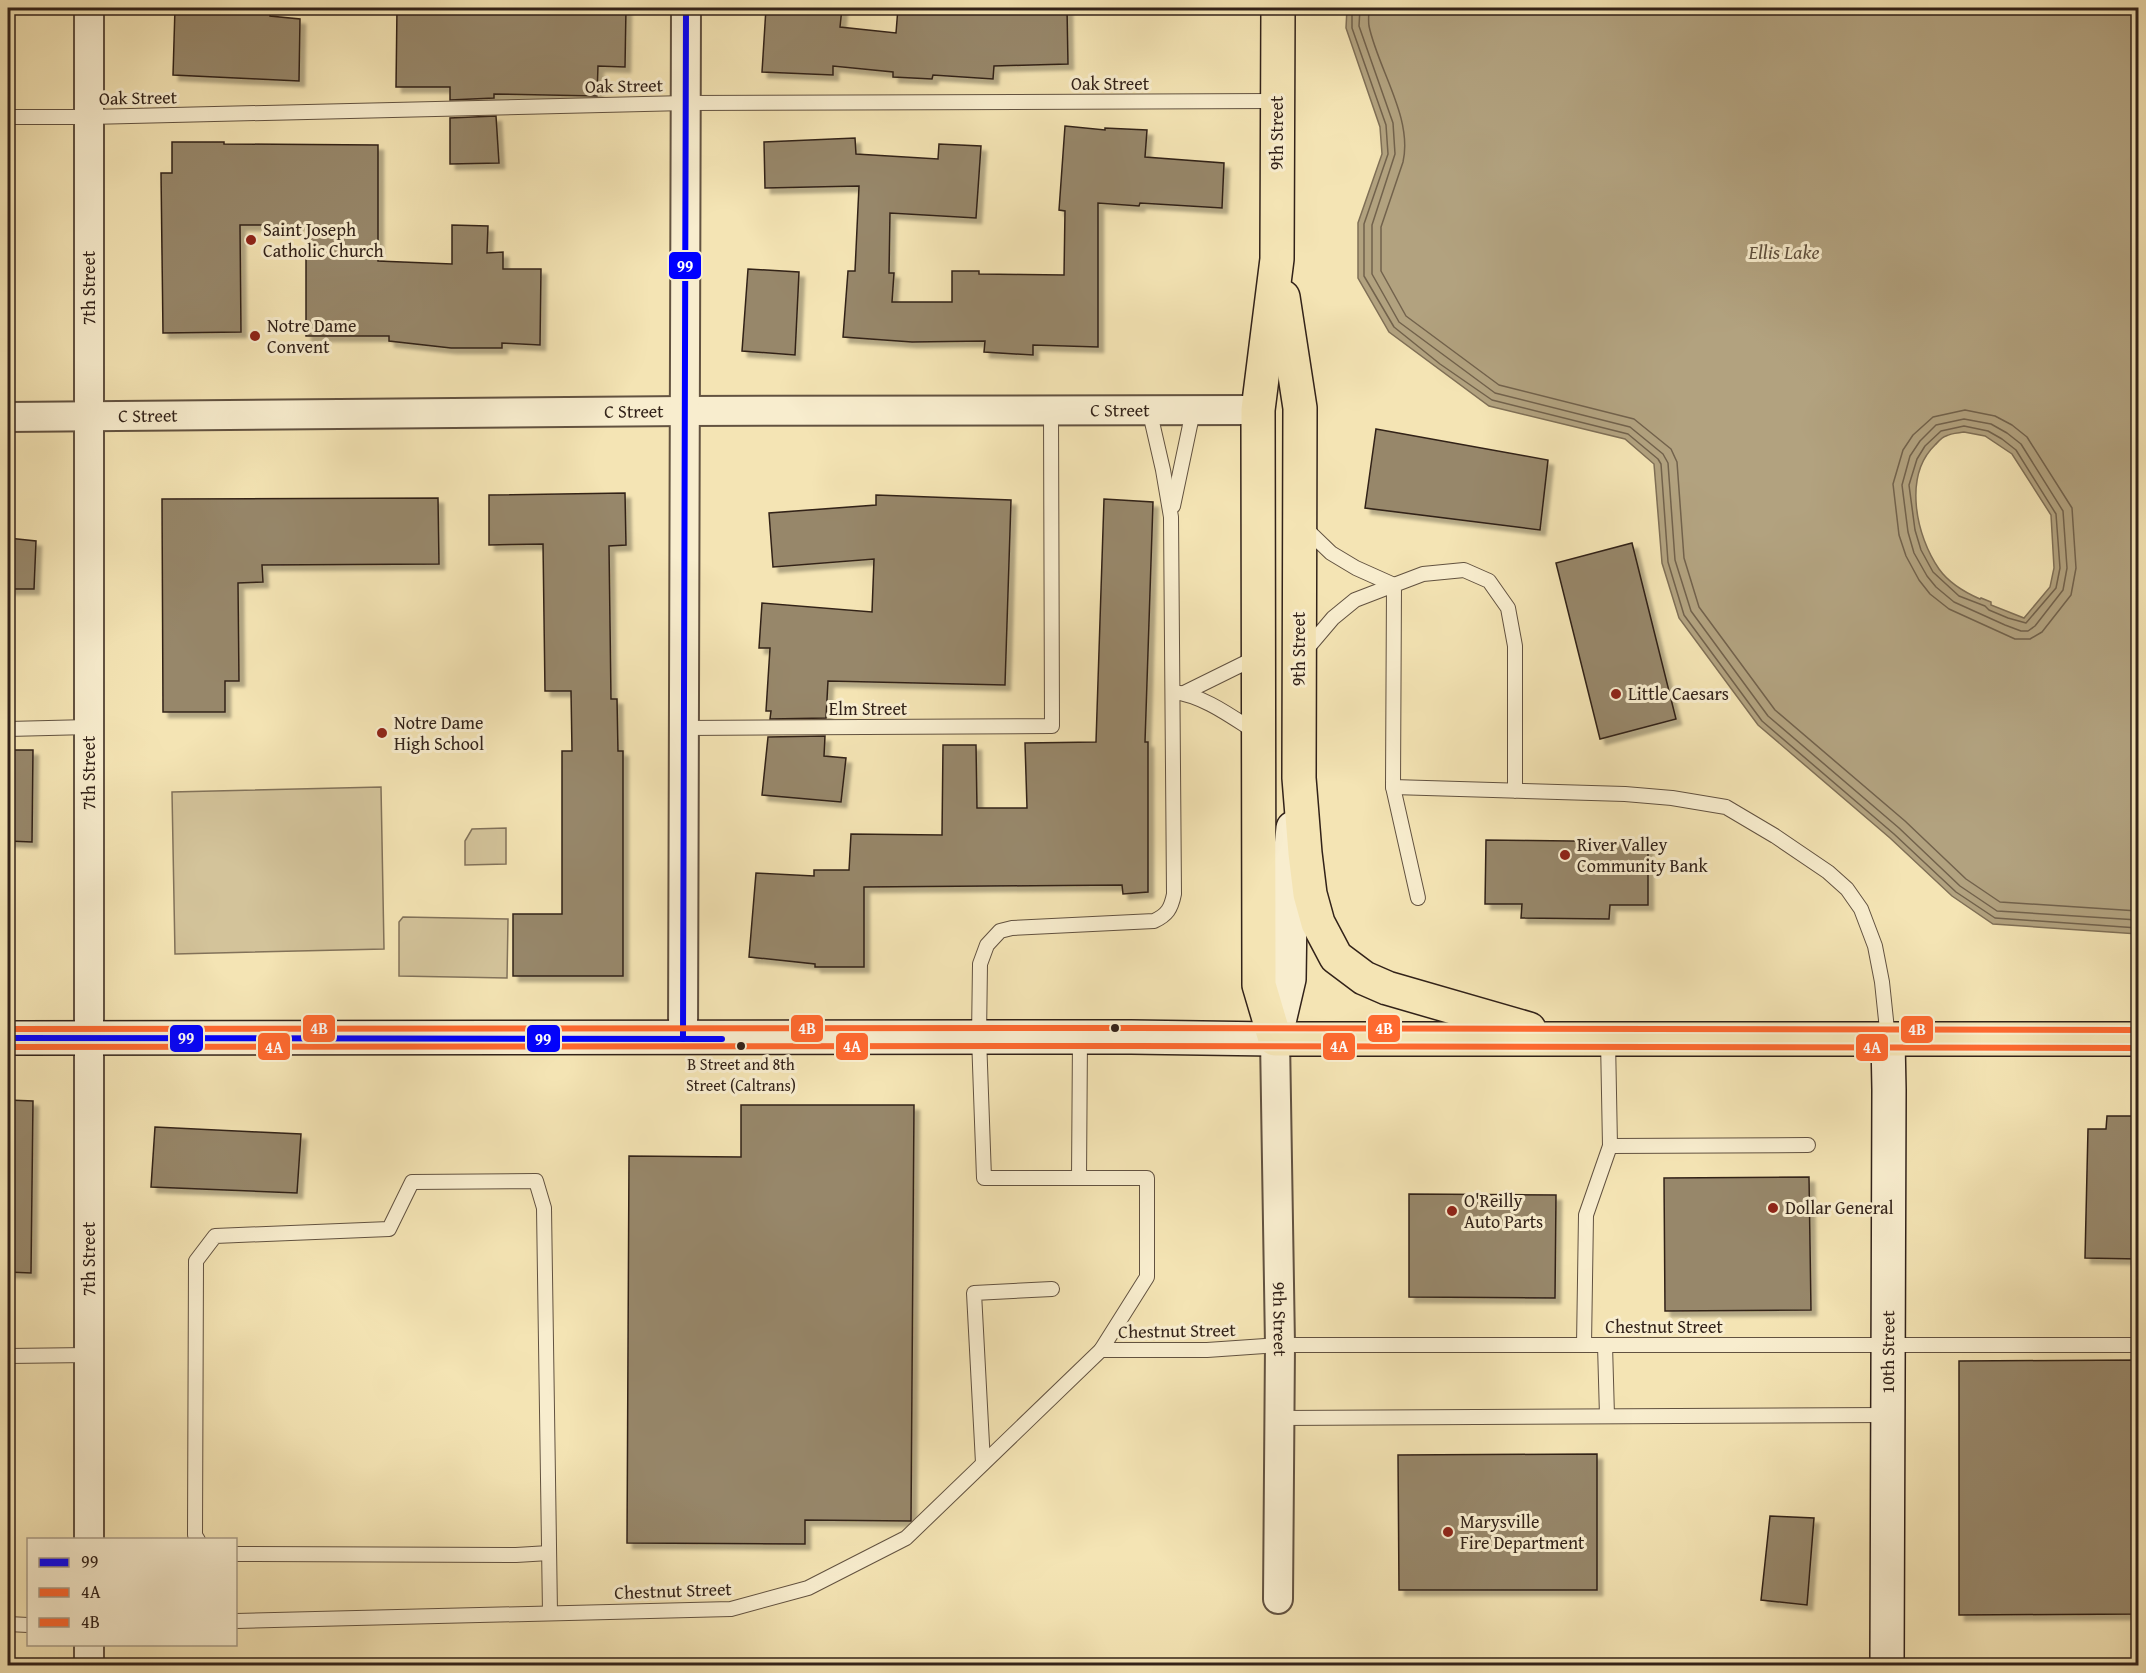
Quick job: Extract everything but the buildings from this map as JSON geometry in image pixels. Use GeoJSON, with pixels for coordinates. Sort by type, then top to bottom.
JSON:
{"type":"FeatureCollection","features":[{"type":"Feature","properties":{"kind":"highway","name":"9th Street"},"geometry":{"type":"LineString","coordinates":[[1275,1039],[1259,985],[1258,410],[1277,259],[1278,8]]}},
{"type":"Feature","properties":{"kind":"highway","name":"9th Street"},"geometry":{"type":"LineString","coordinates":[[1277,259],[1300,408],[1299,778]]}},
{"type":"Feature","properties":{"kind":"highway"},"geometry":{"type":"LineString","coordinates":[[1299,778],[1310,894],[1317,923],[1336,957],[1364,978],[1387,988],[1568,1040]]}},
{"type":"Feature","properties":{"kind":"highway"},"geometry":{"type":"LineString","coordinates":[[1275,1039],[2139,1039]]}},
{"type":"Feature","properties":{"kind":"main road","name":"9th Street"},"geometry":{"type":"LineString","coordinates":[[1275,1039],[1289,980],[1291,848],[1299,778]]}},
{"type":"Feature","properties":{"kind":"main road"},"geometry":{"type":"LineString","coordinates":[[8,1038],[1080,1037],[1275,1039]]}},
{"type":"Feature","properties":{"kind":"main road","name":"10th Street"},"geometry":{"type":"LineString","coordinates":[[1887,1665],[1888,1039]]}},
{"type":"Feature","properties":{"kind":"street","name":"7th Street"},"geometry":{"type":"LineString","coordinates":[[89,8],[89,1538]]}},
{"type":"Feature","properties":{"kind":"street"},"geometry":{"type":"LineString","coordinates":[[684,1039],[686,8]]}},
{"type":"Feature","properties":{"kind":"street","name":"C Street"},"geometry":{"type":"LineString","coordinates":[[8,417],[685,411],[1258,410]]}},
{"type":"Feature","properties":{"kind":"street","name":"9th Street"},"geometry":{"type":"LineString","coordinates":[[1275,1039],[1280,1345],[1278,1599]]}},
{"type":"Feature","properties":{"kind":"street"},"geometry":{"type":"LineString","coordinates":[[89,1646],[89,1665]]}},
{"type":"Feature","properties":{"kind":"lane","name":"Oak Street"},"geometry":{"type":"LineString","coordinates":[[8,117],[686,103],[1278,101]]}},
{"type":"Feature","properties":{"kind":"lane"},"geometry":{"type":"LineString","coordinates":[[1101,1350],[1147,1277],[1147,1178],[984,1178],[979,1037],[980,964],[987,945],[1000,931],[1012,928],[1154,921],[1165,916],[1172,907],[1178,693],[1171,517],[1149,409]]}},
{"type":"Feature","properties":{"kind":"lane"},"geometry":{"type":"LineString","coordinates":[[1171,517],[1193,411]]}},
{"type":"Feature","properties":{"kind":"lane","name":"Elm Street"},"geometry":{"type":"LineString","coordinates":[[684,728],[1052,726],[1052,412]]}},
{"type":"Feature","properties":{"kind":"lane"},"geometry":{"type":"LineString","coordinates":[[1300,523],[1331,552],[1356,568],[1394,585]]}},
{"type":"Feature","properties":{"kind":"lane"},"geometry":{"type":"LineString","coordinates":[[1299,657],[1334,618],[1355,600],[1423,574],[1464,570],[1489,581],[1508,608],[1515,646],[1515,790]]}},
{"type":"Feature","properties":{"kind":"lane"},"geometry":{"type":"LineString","coordinates":[[1394,585],[1393,787],[1419,898]]}},
{"type":"Feature","properties":{"kind":"lane"},"geometry":{"type":"LineString","coordinates":[[1178,693],[1258,656]]}},
{"type":"Feature","properties":{"kind":"lane"},"geometry":{"type":"LineString","coordinates":[[1178,693],[1217,708],[1259,734]]}},
{"type":"Feature","properties":{"kind":"lane"},"geometry":{"type":"LineString","coordinates":[[8,729],[89,727]]}},
{"type":"Feature","properties":{"kind":"lane"},"geometry":{"type":"LineString","coordinates":[[1393,787],[1625,794],[1672,798],[1726,807],[1775,836],[1828,872],[1847,889],[1861,909],[1875,946],[1882,982],[1888,1039]]}},
{"type":"Feature","properties":{"kind":"lane"},"geometry":{"type":"LineString","coordinates":[[1079,1178],[1080,1037]]}},
{"type":"Feature","properties":{"kind":"lane"},"geometry":{"type":"LineString","coordinates":[[1584,1345],[1586,1215],[1610,1146],[1608,1040]]}},
{"type":"Feature","properties":{"kind":"lane"},"geometry":{"type":"LineString","coordinates":[[1610,1146],[1808,1145]]}},
{"type":"Feature","properties":{"kind":"lane"},"geometry":{"type":"LineString","coordinates":[[197,1538],[195,1535],[196,1261],[215,1236],[389,1229],[412,1182],[536,1181],[544,1209],[550,1613]]}},
{"type":"Feature","properties":{"kind":"lane"},"geometry":{"type":"LineString","coordinates":[[983,1463],[974,1293],[1052,1289]]}},
{"type":"Feature","properties":{"kind":"lane","name":"Chestnut Street"},"geometry":{"type":"LineString","coordinates":[[237,1621],[731,1609],[808,1588],[906,1538],[1101,1350],[1207,1350],[1280,1345],[2139,1345]]}},
{"type":"Feature","properties":{"kind":"lane"},"geometry":{"type":"LineString","coordinates":[[1605,1345],[1607,1416]]}},
{"type":"Feature","properties":{"kind":"lane"},"geometry":{"type":"LineString","coordinates":[[8,1356],[89,1356]]}},
{"type":"Feature","properties":{"kind":"lane"},"geometry":{"type":"LineString","coordinates":[[1279,1418],[1888,1415]]}},
{"type":"Feature","properties":{"kind":"lane"},"geometry":{"type":"LineString","coordinates":[[237,1554],[516,1555],[549,1553]]}},
{"type":"Feature","properties":{"kind":"lane"},"geometry":{"type":"LineString","coordinates":[[8,1624],[27,1624]]}},
{"type":"Feature","properties":{"kind":"shaded area"},"geometry":{"type":"Polygon","coordinates":[[[381,787],[384,949],[175,954],[172,792],[381,787]]]}},
{"type":"Feature","properties":{"kind":"shaded area"},"geometry":{"type":"Polygon","coordinates":[[[506,828],[506,864],[465,865],[465,841],[472,829],[506,828]]]}},
{"type":"Feature","properties":{"kind":"shaded area"},"geometry":{"type":"Polygon","coordinates":[[[403,917],[508,919],[507,978],[399,976],[399,922],[403,917]]]}},
{"type":"Feature","properties":{"kind":"water","name":"Ellis Lake"},"geometry":{"type":"Polygon","coordinates":[[[1347,8],[2138,8],[2138,934],[1993,924],[1952,896],[1890,838],[1758,725],[1679,618],[1662,563],[1654,464],[1625,439],[1489,406],[1389,332],[1358,278],[1358,223],[1382,154],[1380,127],[1346,28],[1347,8]],[[1964,432],[1948,435],[1939,441],[1925,458],[1916,489],[1919,523],[1931,555],[1947,579],[1968,593],[1991,602],[1991,605],[2024,618],[2050,587],[2054,568],[2051,515],[2012,454],[1985,436],[1964,432]]]}},
{"type":"Feature","properties":{"kind":"transit line","name":"99"},"geometry":{"type":"LineString","coordinates":[[683,1039],[686,8]]}},
{"type":"Feature","properties":{"kind":"transit line","name":"4B"},"geometry":{"type":"LineString","coordinates":[[8,1029],[2138,1030]]}},
{"type":"Feature","properties":{"kind":"transit line","name":"99"},"geometry":{"type":"LineString","coordinates":[[8,1038],[722,1039]]}},
{"type":"Feature","properties":{"kind":"transit line","name":"4A"},"geometry":{"type":"LineString","coordinates":[[8,1047],[2138,1048]]}},
{"type":"Feature","properties":{"kind":"place","name":"Saint Joseph Catholic Church"},"geometry":{"type":"Point","coordinates":[251,240]}},
{"type":"Feature","properties":{"kind":"place","name":"Notre Dame Convent"},"geometry":{"type":"Point","coordinates":[255,336]}},
{"type":"Feature","properties":{"kind":"place","name":"Little Caesars"},"geometry":{"type":"Point","coordinates":[1616,694]}},
{"type":"Feature","properties":{"kind":"place","name":"Notre Dame High School"},"geometry":{"type":"Point","coordinates":[382,733]}},
{"type":"Feature","properties":{"kind":"place","name":"River Valley Community Bank"},"geometry":{"type":"Point","coordinates":[1565,855]}},
{"type":"Feature","properties":{"kind":"place","name":"B Street and 8th Street (Caltrans)"},"geometry":{"type":"Point","coordinates":[741,1046]}},
{"type":"Feature","properties":{"kind":"place","name":"Dollar General"},"geometry":{"type":"Point","coordinates":[1773,1208]}},
{"type":"Feature","properties":{"kind":"place","name":"O'Reilly Auto Parts"},"geometry":{"type":"Point","coordinates":[1452,1211]}},
{"type":"Feature","properties":{"kind":"place","name":"Marysville Fire Department"},"geometry":{"type":"Point","coordinates":[1448,1532]}}]}
